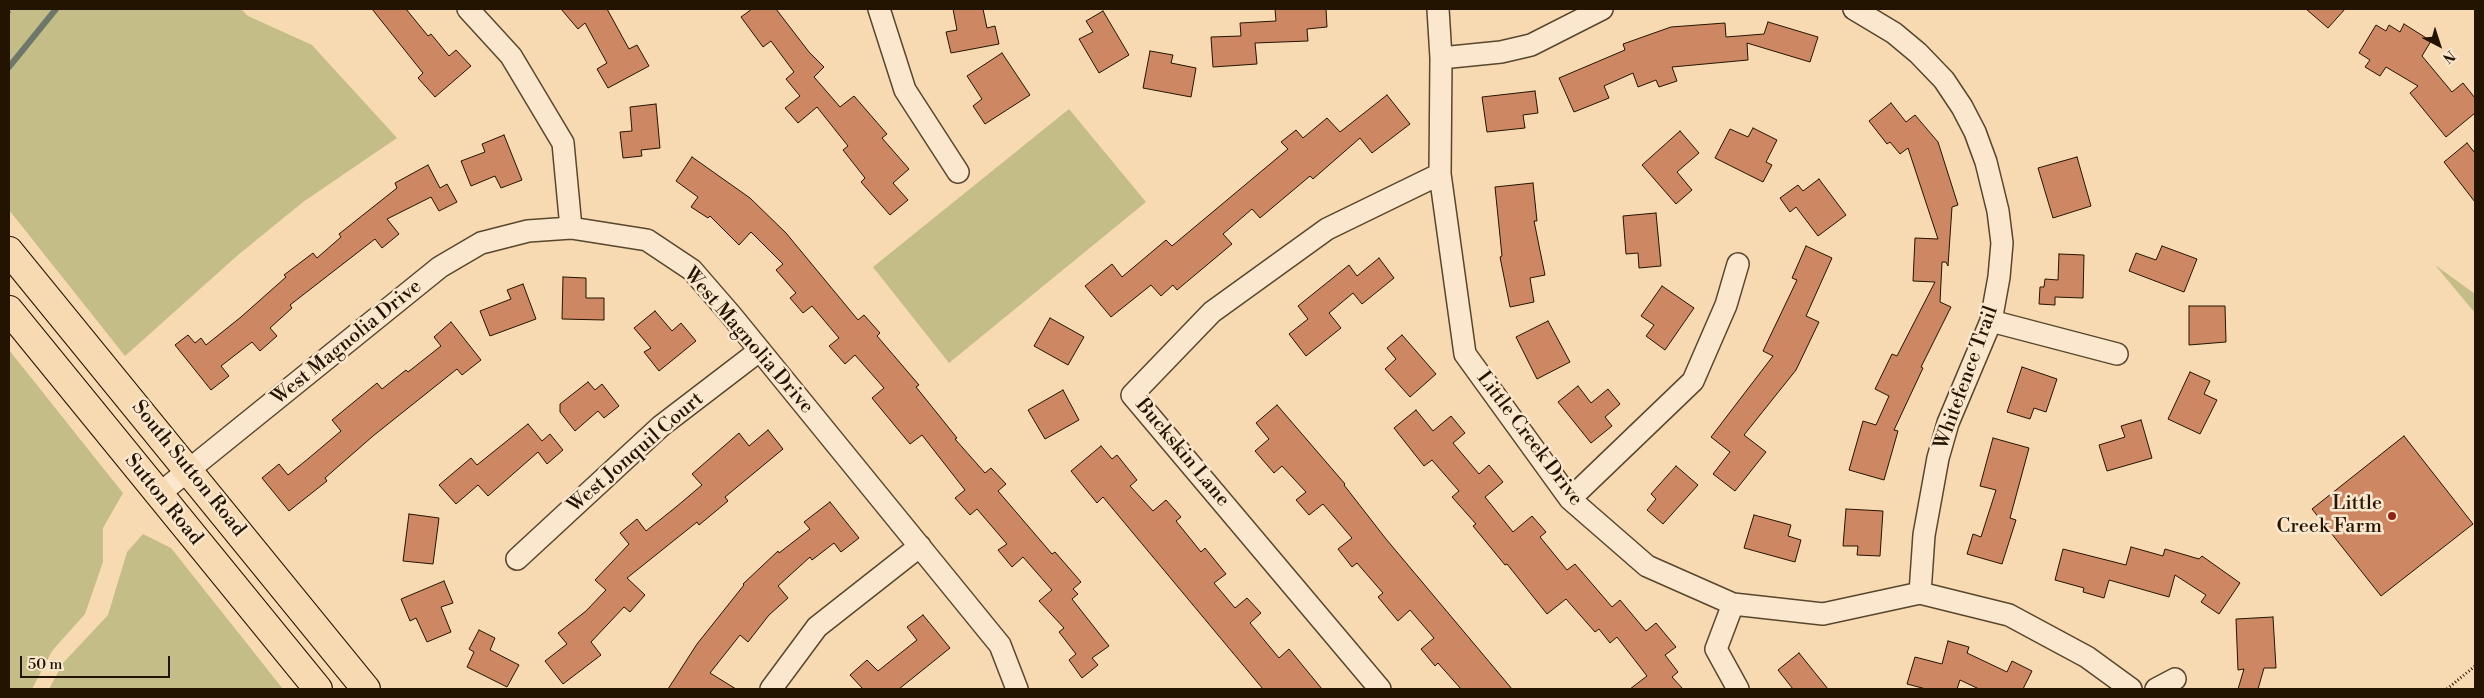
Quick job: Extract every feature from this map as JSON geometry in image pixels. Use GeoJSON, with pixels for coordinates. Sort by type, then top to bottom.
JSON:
{"type":"FeatureCollection","features":[{"type":"Feature","properties":{"kind":"main road","name":"South Sutton Road"},"geometry":{"type":"LineString","coordinates":[[9,251],[366,689]]}},
{"type":"Feature","properties":{"kind":"main road","name":"Sutton Road"},"geometry":{"type":"LineString","coordinates":[[9,310],[318,689]]}},
{"type":"Feature","properties":{"kind":"street"},"geometry":{"type":"LineString","coordinates":[[468,9],[511,56],[563,142],[571,228]]}},
{"type":"Feature","properties":{"kind":"street"},"geometry":{"type":"LineString","coordinates":[[880,9],[905,90],[958,172]]}},
{"type":"Feature","properties":{"kind":"street","name":"Little Creek Drive"},"geometry":{"type":"LineString","coordinates":[[1438,9],[1441,58],[1440,174],[1465,354],[1570,499],[1647,566],[1733,604],[1823,614],[1920,594],[2009,615],[2087,657],[2131,689]]}},
{"type":"Feature","properties":{"kind":"street"},"geometry":{"type":"LineString","coordinates":[[1441,58],[1501,52],[1531,45],[1602,9]]}},
{"type":"Feature","properties":{"kind":"street","name":"Whitefence Trail"},"geometry":{"type":"LineString","coordinates":[[1854,9],[1894,33],[1918,53],[1944,80],[1975,132],[1986,162],[1998,211],[2002,243],[1999,277],[1991,321],[1948,423],[1938,458],[1924,535],[1920,594]]}},
{"type":"Feature","properties":{"kind":"street","name":"Buckskin Lane"},"geometry":{"type":"LineString","coordinates":[[1380,689],[1132,395],[1212,312],[1326,229],[1440,174]]}},
{"type":"Feature","properties":{"kind":"street","name":"West Magnolia Drive"},"geometry":{"type":"LineString","coordinates":[[159,494],[190,471],[440,267],[481,244],[528,231],[571,228],[647,240],[692,270],[920,546],[1000,645],[1017,689]]}},
{"type":"Feature","properties":{"kind":"street"},"geometry":{"type":"LineString","coordinates":[[1570,499],[1694,381],[1726,305],[1738,264]]}},
{"type":"Feature","properties":{"kind":"street"},"geometry":{"type":"LineString","coordinates":[[1991,321],[2117,354]]}},
{"type":"Feature","properties":{"kind":"street","name":"West Jonquil Court"},"geometry":{"type":"LineString","coordinates":[[518,559],[662,426],[759,351]]}},
{"type":"Feature","properties":{"kind":"street"},"geometry":{"type":"LineString","coordinates":[[771,689],[816,627],[920,546]]}},
{"type":"Feature","properties":{"kind":"street"},"geometry":{"type":"LineString","coordinates":[[1733,604],[1716,650],[1738,689]]}},
{"type":"Feature","properties":{"kind":"street"},"geometry":{"type":"LineString","coordinates":[[2156,689],[2176,679]]}},
{"type":"Feature","properties":{"kind":"path"},"geometry":{"type":"LineString","coordinates":[[2447,689],[2475,666]]}},
{"type":"Feature","properties":{"kind":"shaded area"},"geometry":{"type":"Polygon","coordinates":[[[9,9],[241,9],[248,16],[312,45],[397,138],[303,202],[238,255],[125,356],[9,210],[9,9]]]}},
{"type":"Feature","properties":{"kind":"shaded area"},"geometry":{"type":"Polygon","coordinates":[[[1069,109],[1146,202],[949,363],[873,267],[1069,109]]]}},
{"type":"Feature","properties":{"kind":"shaded area"},"geometry":{"type":"Polygon","coordinates":[[[2435,265],[2475,294],[2475,313],[2435,265]]]}},
{"type":"Feature","properties":{"kind":"shaded area"},"geometry":{"type":"Polygon","coordinates":[[[9,350],[123,493],[103,528],[103,562],[85,614],[52,651],[32,689],[9,689],[9,350]]]}},
{"type":"Feature","properties":{"kind":"shaded area"},"geometry":{"type":"Polygon","coordinates":[[[143,534],[171,548],[283,689],[49,689],[63,663],[108,615],[127,552],[143,534]]]}},
{"type":"Feature","properties":{"kind":"building"},"geometry":{"type":"Polygon","coordinates":[[[372,9],[406,9],[428,36],[431,34],[449,56],[456,50],[471,66],[435,97],[418,78],[423,73],[372,9]]]}},
{"type":"Feature","properties":{"kind":"building"},"geometry":{"type":"Polygon","coordinates":[[[561,9],[607,9],[629,49],[637,45],[649,66],[608,88],[597,69],[607,63],[585,23],[578,29],[561,9]]]}},
{"type":"Feature","properties":{"kind":"building"},"geometry":{"type":"Polygon","coordinates":[[[752,9],[776,9],[809,52],[824,67],[814,77],[840,107],[854,96],[887,134],[882,138],[909,169],[893,183],[908,200],[890,215],[861,182],[865,178],[843,150],[848,146],[817,107],[798,123],[785,108],[800,96],[786,79],[794,72],[771,41],[763,47],[741,17],[752,9]]]}},
{"type":"Feature","properties":{"kind":"building"},"geometry":{"type":"Polygon","coordinates":[[[953,9],[983,9],[987,28],[995,26],[999,44],[951,53],[946,32],[957,30],[953,9]]]}},
{"type":"Feature","properties":{"kind":"building"},"geometry":{"type":"Polygon","coordinates":[[[1275,9],[1326,9],[1327,27],[1307,29],[1308,41],[1255,43],[1257,64],[1213,67],[1211,37],[1241,36],[1240,23],[1276,21],[1275,9]]]}},
{"type":"Feature","properties":{"kind":"building"},"geometry":{"type":"Polygon","coordinates":[[[2306,9],[2345,9],[2328,28],[2306,9]]]}},
{"type":"Feature","properties":{"kind":"building"},"geometry":{"type":"Polygon","coordinates":[[[1103,11],[1129,55],[1099,73],[1079,39],[1093,32],[1086,21],[1103,11]]]}},
{"type":"Feature","properties":{"kind":"building"},"geometry":{"type":"Polygon","coordinates":[[[1768,22],[1818,37],[1810,62],[1747,43],[1748,60],[1672,67],[1677,81],[1659,87],[1656,80],[1638,87],[1633,73],[1604,86],[1609,98],[1574,112],[1559,78],[1625,50],[1623,44],[1671,27],[1725,23],[1726,37],[1764,34],[1768,22]]]}},
{"type":"Feature","properties":{"kind":"building"},"geometry":{"type":"Polygon","coordinates":[[[2404,24],[2431,41],[2422,56],[2452,92],[2463,83],[2475,98],[2475,113],[2446,137],[2410,93],[2418,86],[2386,67],[2380,76],[2365,67],[2370,60],[2359,53],[2376,25],[2386,31],[2389,25],[2400,32],[2404,24]]]}},
{"type":"Feature","properties":{"kind":"building"},"geometry":{"type":"Polygon","coordinates":[[[1150,51],[1173,55],[1171,63],[1196,68],[1191,97],[1143,88],[1150,51]]]}},
{"type":"Feature","properties":{"kind":"building"},"geometry":{"type":"Polygon","coordinates":[[[1002,53],[1030,95],[985,124],[973,106],[982,99],[967,76],[1002,53]]]}},
{"type":"Feature","properties":{"kind":"building"},"geometry":{"type":"Polygon","coordinates":[[[1535,91],[1538,113],[1523,115],[1525,128],[1487,132],[1482,97],[1535,91]]]}},
{"type":"Feature","properties":{"kind":"building"},"geometry":{"type":"Polygon","coordinates":[[[1387,95],[1410,124],[1372,153],[1360,138],[1313,179],[1310,176],[1260,218],[1252,209],[1223,234],[1232,244],[1177,290],[1173,285],[1161,296],[1151,285],[1111,317],[1085,286],[1112,264],[1122,277],[1166,240],[1172,246],[1288,149],[1281,142],[1296,130],[1303,138],[1327,118],[1340,132],[1387,95]]]}},
{"type":"Feature","properties":{"kind":"building"},"geometry":{"type":"Polygon","coordinates":[[[1891,103],[1906,122],[1915,115],[1938,142],[1958,205],[1952,207],[1948,266],[1946,262],[1942,262],[1940,302],[1951,307],[1921,367],[1923,368],[1894,430],[1898,431],[1884,480],[1849,470],[1863,421],[1876,425],[1889,396],[1875,389],[1892,354],[1897,356],[1935,282],[1913,281],[1915,238],[1938,239],[1908,148],[1900,154],[1890,142],[1887,144],[1869,121],[1891,103]]]}},
{"type":"Feature","properties":{"kind":"building"},"geometry":{"type":"Polygon","coordinates":[[[656,104],[660,148],[641,150],[642,156],[623,158],[620,132],[632,131],[630,107],[656,104]]]}},
{"type":"Feature","properties":{"kind":"building"},"geometry":{"type":"Polygon","coordinates":[[[1753,128],[1777,140],[1766,162],[1772,165],[1763,182],[1715,158],[1730,129],[1748,137],[1753,128]]]}},
{"type":"Feature","properties":{"kind":"building"},"geometry":{"type":"Polygon","coordinates":[[[1680,131],[1699,153],[1677,172],[1692,190],[1676,204],[1642,165],[1680,131]]]}},
{"type":"Feature","properties":{"kind":"building"},"geometry":{"type":"Polygon","coordinates":[[[504,135],[522,180],[501,188],[495,176],[471,186],[461,161],[485,152],[482,144],[504,135]]]}},
{"type":"Feature","properties":{"kind":"building"},"geometry":{"type":"Polygon","coordinates":[[[2467,143],[2475,153],[2475,202],[2444,162],[2467,143]]]}},
{"type":"Feature","properties":{"kind":"building"},"geometry":{"type":"Polygon","coordinates":[[[692,157],[750,198],[786,233],[858,320],[864,315],[880,333],[877,336],[919,385],[916,387],[957,438],[955,439],[985,473],[991,468],[1006,484],[998,491],[1052,554],[1055,552],[1081,582],[1073,589],[1078,594],[1072,599],[1109,646],[1092,658],[1098,665],[1082,678],[1069,660],[1076,654],[1059,632],[1064,628],[1039,601],[1052,590],[1023,557],[1012,567],[998,550],[1007,544],[977,509],[970,515],[955,498],[965,490],[922,435],[910,444],[872,398],[884,388],[855,355],[845,364],[829,346],[839,338],[812,306],[803,313],[790,298],[796,293],[776,270],[783,264],[751,232],[739,245],[710,216],[708,218],[691,207],[698,197],[676,181],[692,157]]]}},
{"type":"Feature","properties":{"kind":"building"},"geometry":{"type":"Polygon","coordinates":[[[2077,157],[2091,206],[2053,218],[2038,168],[2077,157]]]}},
{"type":"Feature","properties":{"kind":"building"},"geometry":{"type":"Polygon","coordinates":[[[428,165],[440,188],[447,184],[457,202],[439,211],[431,197],[387,219],[399,234],[382,248],[375,239],[290,305],[292,308],[270,328],[277,336],[260,351],[252,342],[221,366],[229,376],[211,390],[175,345],[188,335],[195,343],[201,338],[206,345],[286,277],[284,275],[313,253],[317,258],[341,237],[339,234],[397,188],[395,183],[428,165]]]}},
{"type":"Feature","properties":{"kind":"building"},"geometry":{"type":"Polygon","coordinates":[[[1819,179],[1846,215],[1818,236],[1796,207],[1790,212],[1780,198],[1798,185],[1803,191],[1819,179]]]}},
{"type":"Feature","properties":{"kind":"building"},"geometry":{"type":"Polygon","coordinates":[[[1533,183],[1537,221],[1534,221],[1545,275],[1530,278],[1534,302],[1510,307],[1500,257],[1502,256],[1495,187],[1533,183]]]}},
{"type":"Feature","properties":{"kind":"building"},"geometry":{"type":"Polygon","coordinates":[[[1656,213],[1661,266],[1639,268],[1638,253],[1626,254],[1623,216],[1656,213]]]}},
{"type":"Feature","properties":{"kind":"building"},"geometry":{"type":"Polygon","coordinates":[[[1806,246],[1832,258],[1806,316],[1819,322],[1796,370],[1744,435],[1766,452],[1735,491],[1713,474],[1730,452],[1711,437],[1773,356],[1763,351],[1797,280],[1792,278],[1806,246]]]}},
{"type":"Feature","properties":{"kind":"building"},"geometry":{"type":"Polygon","coordinates":[[[2162,246],[2197,259],[2184,292],[2129,271],[2136,253],[2156,260],[2162,246]]]}},
{"type":"Feature","properties":{"kind":"building"},"geometry":{"type":"Polygon","coordinates":[[[2059,254],[2084,255],[2083,298],[2055,297],[2055,305],[2039,304],[2040,287],[2044,287],[2045,279],[2058,280],[2059,254]]]}},
{"type":"Feature","properties":{"kind":"building"},"geometry":{"type":"Polygon","coordinates":[[[1379,258],[1394,278],[1362,304],[1353,293],[1329,313],[1341,328],[1306,356],[1289,334],[1308,319],[1298,306],[1349,265],[1357,276],[1379,258]]]}},
{"type":"Feature","properties":{"kind":"building"},"geometry":{"type":"Polygon","coordinates":[[[563,277],[586,278],[586,298],[604,298],[604,320],[562,319],[563,277]]]}},
{"type":"Feature","properties":{"kind":"building"},"geometry":{"type":"Polygon","coordinates":[[[523,284],[536,319],[490,336],[480,311],[511,299],[507,290],[523,284]]]}},
{"type":"Feature","properties":{"kind":"building"},"geometry":{"type":"Polygon","coordinates":[[[1662,286],[1694,308],[1665,350],[1646,336],[1654,325],[1641,316],[1662,286]]]}},
{"type":"Feature","properties":{"kind":"building"},"geometry":{"type":"Polygon","coordinates":[[[2189,306],[2225,306],[2226,342],[2189,345],[2189,306]]]}},
{"type":"Feature","properties":{"kind":"building"},"geometry":{"type":"Polygon","coordinates":[[[655,311],[672,331],[681,323],[696,341],[659,371],[644,352],[651,348],[634,328],[655,311]]]}},
{"type":"Feature","properties":{"kind":"building"},"geometry":{"type":"Polygon","coordinates":[[[1050,318],[1084,337],[1068,365],[1034,346],[1050,318]]]}},
{"type":"Feature","properties":{"kind":"building"},"geometry":{"type":"Polygon","coordinates":[[[1548,321],[1570,362],[1537,379],[1516,337],[1548,321]]]}},
{"type":"Feature","properties":{"kind":"building"},"geometry":{"type":"Polygon","coordinates":[[[451,322],[481,360],[462,375],[457,369],[373,436],[325,478],[327,481],[289,511],[262,478],[279,464],[288,475],[309,458],[341,431],[332,420],[377,383],[382,389],[406,370],[408,372],[441,346],[434,337],[451,322]]]}},
{"type":"Feature","properties":{"kind":"building"},"geometry":{"type":"Polygon","coordinates":[[[1402,335],[1436,374],[1410,397],[1385,369],[1396,359],[1387,348],[1402,335]]]}},
{"type":"Feature","properties":{"kind":"building"},"geometry":{"type":"Polygon","coordinates":[[[2022,367],[2057,379],[2046,412],[2034,408],[2030,419],[2007,412],[2022,367]]]}},
{"type":"Feature","properties":{"kind":"building"},"geometry":{"type":"Polygon","coordinates":[[[2190,372],[2210,381],[2204,394],[2217,400],[2200,434],[2168,419],[2190,372]]]}},
{"type":"Feature","properties":{"kind":"building"},"geometry":{"type":"Polygon","coordinates":[[[588,382],[595,390],[602,384],[619,406],[604,418],[598,411],[575,431],[560,412],[560,404],[588,382]]]}},
{"type":"Feature","properties":{"kind":"building"},"geometry":{"type":"Polygon","coordinates":[[[1578,386],[1591,403],[1608,389],[1620,404],[1605,417],[1612,426],[1591,443],[1558,402],[1578,386]]]}},
{"type":"Feature","properties":{"kind":"building"},"geometry":{"type":"Polygon","coordinates":[[[1063,390],[1079,420],[1045,439],[1028,410],[1063,390]]]}},
{"type":"Feature","properties":{"kind":"building"},"geometry":{"type":"Polygon","coordinates":[[[1277,405],[1345,484],[1386,539],[1512,689],[1461,689],[1438,663],[1435,666],[1421,649],[1434,638],[1410,610],[1398,621],[1378,597],[1383,593],[1357,563],[1352,567],[1338,549],[1352,538],[1323,504],[1309,515],[1296,500],[1306,492],[1282,466],[1274,473],[1255,451],[1269,439],[1256,423],[1277,405]]]}},
{"type":"Feature","properties":{"kind":"building"},"geometry":{"type":"Polygon","coordinates":[[[1416,410],[1433,431],[1451,416],[1465,433],[1453,443],[1479,474],[1489,465],[1503,482],[1485,497],[1513,532],[1532,516],[1546,532],[1540,537],[1567,570],[1575,564],[1612,607],[1620,600],[1646,631],[1656,623],[1676,647],[1665,655],[1678,672],[1672,677],[1683,689],[1630,689],[1647,676],[1617,637],[1610,643],[1599,629],[1595,632],[1566,599],[1547,614],[1507,564],[1505,565],[1473,526],[1476,524],[1452,497],[1459,491],[1432,460],[1424,466],[1394,428],[1416,410]]]}},
{"type":"Feature","properties":{"kind":"building"},"geometry":{"type":"Polygon","coordinates":[[[2141,420],[2152,458],[2107,471],[2099,445],[2125,437],[2121,426],[2141,420]]]}},
{"type":"Feature","properties":{"kind":"building"},"geometry":{"type":"Polygon","coordinates":[[[528,424],[542,441],[550,434],[563,450],[547,464],[538,452],[488,496],[478,485],[456,504],[439,485],[471,458],[477,465],[528,424]]]}},
{"type":"Feature","properties":{"kind":"building"},"geometry":{"type":"Polygon","coordinates":[[[768,430],[783,449],[725,497],[728,501],[699,525],[697,522],[627,578],[645,595],[630,612],[624,607],[591,642],[601,655],[563,684],[545,661],[567,644],[558,633],[586,611],[606,590],[595,580],[629,544],[620,533],[637,519],[646,531],[676,507],[702,485],[692,474],[739,433],[749,446],[768,430]]]}},
{"type":"Feature","properties":{"kind":"building","name":"Little Creek Farm"},"geometry":{"type":"Polygon","coordinates":[[[2404,436],[2473,524],[2381,596],[2312,509],[2404,436]]]}},
{"type":"Feature","properties":{"kind":"building"},"geometry":{"type":"Polygon","coordinates":[[[1993,438],[2029,448],[2010,518],[2016,520],[2002,564],[1967,554],[1973,534],[1981,537],[1996,490],[1980,486],[1993,438]]]}},
{"type":"Feature","properties":{"kind":"building"},"geometry":{"type":"Polygon","coordinates":[[[1101,446],[1112,459],[1117,455],[1137,480],[1130,486],[1153,511],[1166,500],[1181,517],[1176,521],[1201,552],[1205,548],[1226,574],[1214,583],[1235,608],[1247,598],[1261,613],[1250,623],[1279,658],[1289,649],[1322,689],[1263,689],[1103,497],[1097,503],[1071,471],[1101,446]]]}},
{"type":"Feature","properties":{"kind":"building"},"geometry":{"type":"Polygon","coordinates":[[[1676,466],[1698,485],[1663,524],[1647,510],[1656,499],[1651,494],[1676,466]]]}},
{"type":"Feature","properties":{"kind":"building"},"geometry":{"type":"Polygon","coordinates":[[[830,502],[859,538],[841,552],[834,543],[812,560],[810,557],[778,586],[788,598],[769,615],[748,642],[740,635],[710,673],[736,689],[668,689],[697,644],[743,584],[778,551],[779,553],[810,529],[804,522],[830,502]]]}},
{"type":"Feature","properties":{"kind":"building"},"geometry":{"type":"Polygon","coordinates":[[[1846,509],[1883,511],[1880,556],[1857,555],[1858,546],[1843,546],[1846,509]]]}},
{"type":"Feature","properties":{"kind":"building"},"geometry":{"type":"Polygon","coordinates":[[[409,514],[439,518],[433,564],[403,561],[409,514]]]}},
{"type":"Feature","properties":{"kind":"building"},"geometry":{"type":"Polygon","coordinates":[[[1754,515],[1791,525],[1788,536],[1801,540],[1795,562],[1744,548],[1754,515]]]}},
{"type":"Feature","properties":{"kind":"building"},"geometry":{"type":"Polygon","coordinates":[[[2131,547],[2163,556],[2165,549],[2199,559],[2202,556],[2240,583],[2219,614],[2201,602],[2206,595],[2175,575],[2169,597],[2109,580],[2104,598],[2083,592],[2084,588],[2055,580],[2063,549],[2126,565],[2131,547]]]}},
{"type":"Feature","properties":{"kind":"building"},"geometry":{"type":"Polygon","coordinates":[[[444,581],[453,603],[441,607],[451,632],[427,642],[416,618],[410,621],[401,599],[444,581]]]}},
{"type":"Feature","properties":{"kind":"building"},"geometry":{"type":"Polygon","coordinates":[[[923,615],[950,648],[899,689],[863,689],[850,675],[867,660],[878,671],[917,640],[907,627],[923,615]]]}},
{"type":"Feature","properties":{"kind":"building"},"geometry":{"type":"Polygon","coordinates":[[[2273,617],[2276,668],[2264,668],[2258,689],[2238,689],[2244,669],[2238,670],[2236,619],[2273,617]]]}},
{"type":"Feature","properties":{"kind":"building"},"geometry":{"type":"Polygon","coordinates":[[[479,630],[495,638],[490,650],[519,665],[507,687],[467,667],[474,652],[469,649],[479,630]]]}},
{"type":"Feature","properties":{"kind":"building"},"geometry":{"type":"Polygon","coordinates":[[[1948,641],[1969,647],[1967,653],[2007,672],[2012,661],[2032,671],[2023,689],[1979,689],[1960,680],[1957,689],[1926,689],[1907,684],[1915,657],[1942,664],[1948,641]]]}},
{"type":"Feature","properties":{"kind":"building"},"geometry":{"type":"Polygon","coordinates":[[[1799,653],[1828,689],[1793,689],[1778,670],[1799,653]]]}},
{"type":"Feature","properties":{"kind":"waterway"},"geometry":{"type":"LineString","coordinates":[[9,67],[56,9]]}},
{"type":"Feature","properties":{"kind":"place","name":"Little Creek Farm"},"geometry":{"type":"Point","coordinates":[2392,516]}}]}
